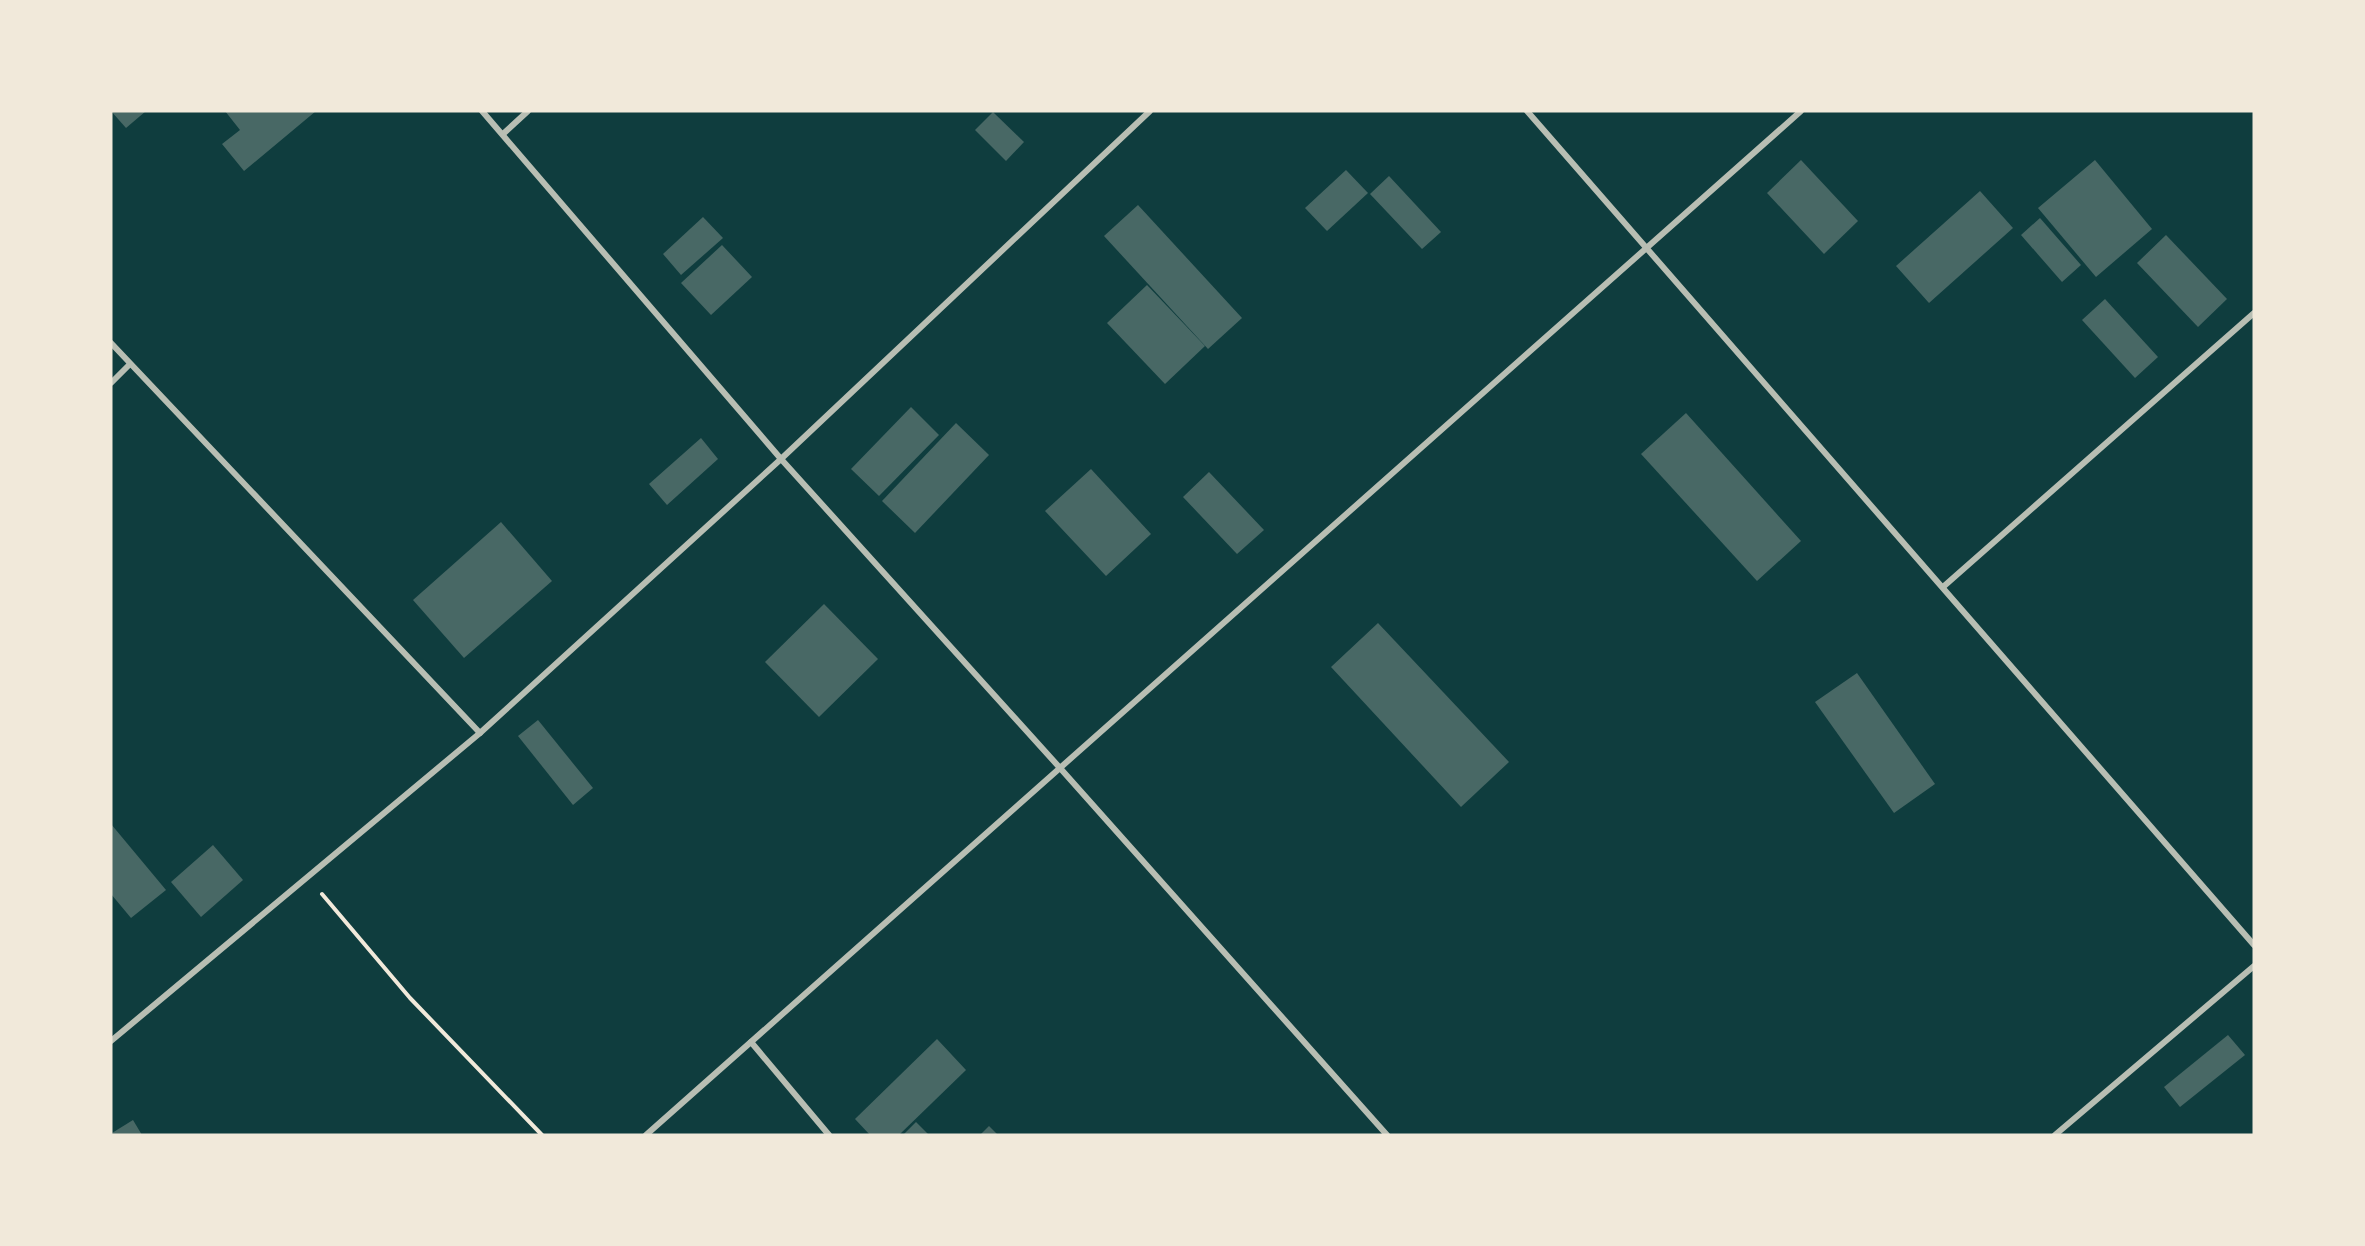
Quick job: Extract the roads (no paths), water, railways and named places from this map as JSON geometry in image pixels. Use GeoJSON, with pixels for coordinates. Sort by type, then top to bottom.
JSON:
{"type":"FeatureCollection","features":[{"type":"Feature","properties":{"kind":"street"},"geometry":{"type":"LineString","coordinates":[[482,111],[781,459],[1387,1135]]}},
{"type":"Feature","properties":{"kind":"street"},"geometry":{"type":"LineString","coordinates":[[503,134],[528,111]]}},
{"type":"Feature","properties":{"kind":"street"},"geometry":{"type":"LineString","coordinates":[[111,1041],[480,733],[781,459],[1150,111]]}},
{"type":"Feature","properties":{"kind":"street"},"geometry":{"type":"LineString","coordinates":[[1527,111],[2254,945]]}},
{"type":"Feature","properties":{"kind":"street"},"geometry":{"type":"LineString","coordinates":[[646,1135],[1801,111]]}},
{"type":"Feature","properties":{"kind":"street"},"geometry":{"type":"LineString","coordinates":[[1943,587],[2254,314]]}},
{"type":"Feature","properties":{"kind":"street"},"geometry":{"type":"LineString","coordinates":[[111,343],[480,733]]}},
{"type":"Feature","properties":{"kind":"street"},"geometry":{"type":"LineString","coordinates":[[111,383],[130,364]]}},
{"type":"Feature","properties":{"kind":"street"},"geometry":{"type":"LineString","coordinates":[[2055,1135],[2254,966]]}},
{"type":"Feature","properties":{"kind":"street"},"geometry":{"type":"LineString","coordinates":[[751,1042],[829,1135]]}}]}
